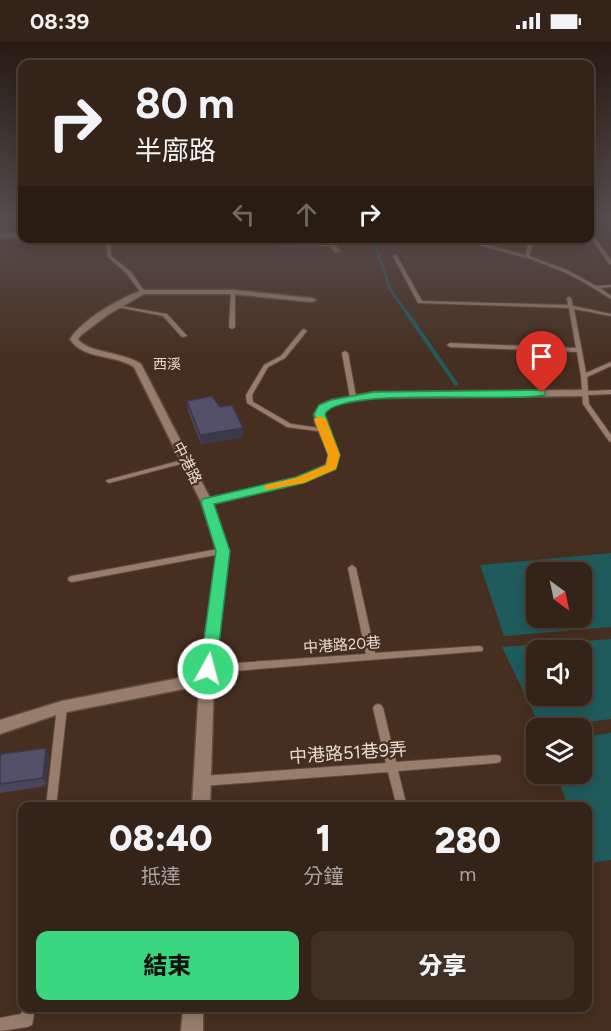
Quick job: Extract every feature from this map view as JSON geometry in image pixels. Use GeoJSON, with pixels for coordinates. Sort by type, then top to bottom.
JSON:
{"type":"FeatureCollection","features":[{"type":"Feature","properties":{"kind":"street","name":"中港路"},"geometry":{"type":"LineString","coordinates":[[201,802],[207,674],[223,551],[207,502],[138,366],[129,358],[87,351],[76,344],[74,339],[78,333],[117,306],[143,292],[233,292],[312,300]]}},
{"type":"Feature","properties":{"kind":"street"},"geometry":{"type":"LineString","coordinates":[[207,502],[300,480],[331,467],[334,455],[319,414],[323,407],[352,397],[585,393]]}},
{"type":"Feature","properties":{"kind":"street"},"geometry":{"type":"LineString","coordinates":[[0,727],[62,707],[207,674]]}},
{"type":"Feature","properties":{"kind":"street"},"geometry":{"type":"LineString","coordinates":[[192,1031],[193,1012]]}},
{"type":"Feature","properties":{"kind":"lane"},"geometry":{"type":"LineString","coordinates":[[122,267],[143,292]]}},
{"type":"Feature","properties":{"kind":"lane"},"geometry":{"type":"LineString","coordinates":[[401,267],[420,302],[571,307],[611,315]]}},
{"type":"Feature","properties":{"kind":"lane"},"geometry":{"type":"LineString","coordinates":[[552,267],[597,287],[611,298]]}},
{"type":"Feature","properties":{"kind":"lane"},"geometry":{"type":"LineString","coordinates":[[597,287],[611,286]]}},
{"type":"Feature","properties":{"kind":"lane"},"geometry":{"type":"LineString","coordinates":[[232,327],[233,292]]}},
{"type":"Feature","properties":{"kind":"lane"},"geometry":{"type":"LineString","coordinates":[[569,298],[584,376],[586,404],[611,440]]}},
{"type":"Feature","properties":{"kind":"lane"},"geometry":{"type":"LineString","coordinates":[[117,306],[165,315],[184,336]]}},
{"type":"Feature","properties":{"kind":"lane"},"geometry":{"type":"LineString","coordinates":[[304,331],[283,357],[266,366],[249,395],[250,403],[278,422],[324,430]]}},
{"type":"Feature","properties":{"kind":"lane"},"geometry":{"type":"LineString","coordinates":[[450,345],[579,350]]}},
{"type":"Feature","properties":{"kind":"lane"},"geometry":{"type":"LineString","coordinates":[[345,353],[352,397]]}},
{"type":"Feature","properties":{"kind":"lane"},"geometry":{"type":"LineString","coordinates":[[584,376],[611,364]]}},
{"type":"Feature","properties":{"kind":"lane"},"geometry":{"type":"LineString","coordinates":[[585,393],[611,392]]}},
{"type":"Feature","properties":{"kind":"lane"},"geometry":{"type":"LineString","coordinates":[[109,481],[186,461]]}},
{"type":"Feature","properties":{"kind":"lane"},"geometry":{"type":"LineString","coordinates":[[72,579],[223,551]]}},
{"type":"Feature","properties":{"kind":"lane"},"geometry":{"type":"LineString","coordinates":[[352,568],[371,657]]}},
{"type":"Feature","properties":{"kind":"lane","name":"中港路20巷"},"geometry":{"type":"LineString","coordinates":[[207,674],[371,657],[479,649]]}},
{"type":"Feature","properties":{"kind":"lane"},"geometry":{"type":"LineString","coordinates":[[52,802],[62,707]]}},
{"type":"Feature","properties":{"kind":"lane"},"geometry":{"type":"LineString","coordinates":[[378,708],[401,802]]}},
{"type":"Feature","properties":{"kind":"lane","name":"中港路51巷9弄"},"geometry":{"type":"LineString","coordinates":[[202,781],[496,759]]}},
{"type":"Feature","properties":{"kind":"lane"},"geometry":{"type":"LineString","coordinates":[[0,1025],[27,1020],[28,1012]]}},
{"type":"Feature","properties":{"kind":"water"},"geometry":{"type":"Polygon","coordinates":[[[611,553],[611,627],[504,636],[480,565],[611,553]]]}},
{"type":"Feature","properties":{"kind":"water"},"geometry":{"type":"Polygon","coordinates":[[[611,639],[611,719],[592,721],[592,718],[536,718],[530,706],[592,706],[592,640],[611,639]]]}},
{"type":"Feature","properties":{"kind":"water"},"geometry":{"type":"Polygon","coordinates":[[[526,645],[526,697],[502,647],[526,645]]]}},
{"type":"Feature","properties":{"kind":"water"},"geometry":{"type":"Polygon","coordinates":[[[611,733],[611,860],[592,862],[592,802],[566,802],[560,784],[592,784],[592,736],[611,733]]]}},
{"type":"Feature","properties":{"kind":"building"},"geometry":{"type":"Polygon","coordinates":[[[212,396],[220,407],[232,405],[243,428],[200,435],[187,401],[212,396]]]}},
{"type":"Feature","properties":{"kind":"building"},"geometry":{"type":"Polygon","coordinates":[[[46,748],[43,778],[0,784],[1,754],[46,748]]]}},
{"type":"Feature","properties":{"kind":"waterway"},"geometry":{"type":"LineString","coordinates":[[383,267],[390,289],[408,315]]}},
{"type":"Feature","properties":{"kind":"waterway"},"geometry":{"type":"LineString","coordinates":[[407,313],[456,384]]}},
{"type":"Feature","properties":{"kind":"slow traffic"},"geometry":{"type":"LineString","coordinates":[[269,488],[300,480],[331,467],[334,455],[320,419]]}},
{"type":"Feature","properties":{"kind":"district","name":"西溪"},"geometry":{"type":"Point","coordinates":[167,364]}},
{"type":"Feature","properties":{"kind":"route"},"geometry":{"type":"LineString","coordinates":[[208,669],[223,551],[207,502],[300,480],[331,467],[334,455],[320,423],[319,414],[323,407],[334,402],[352,397],[374,395],[542,393]]}}]}
